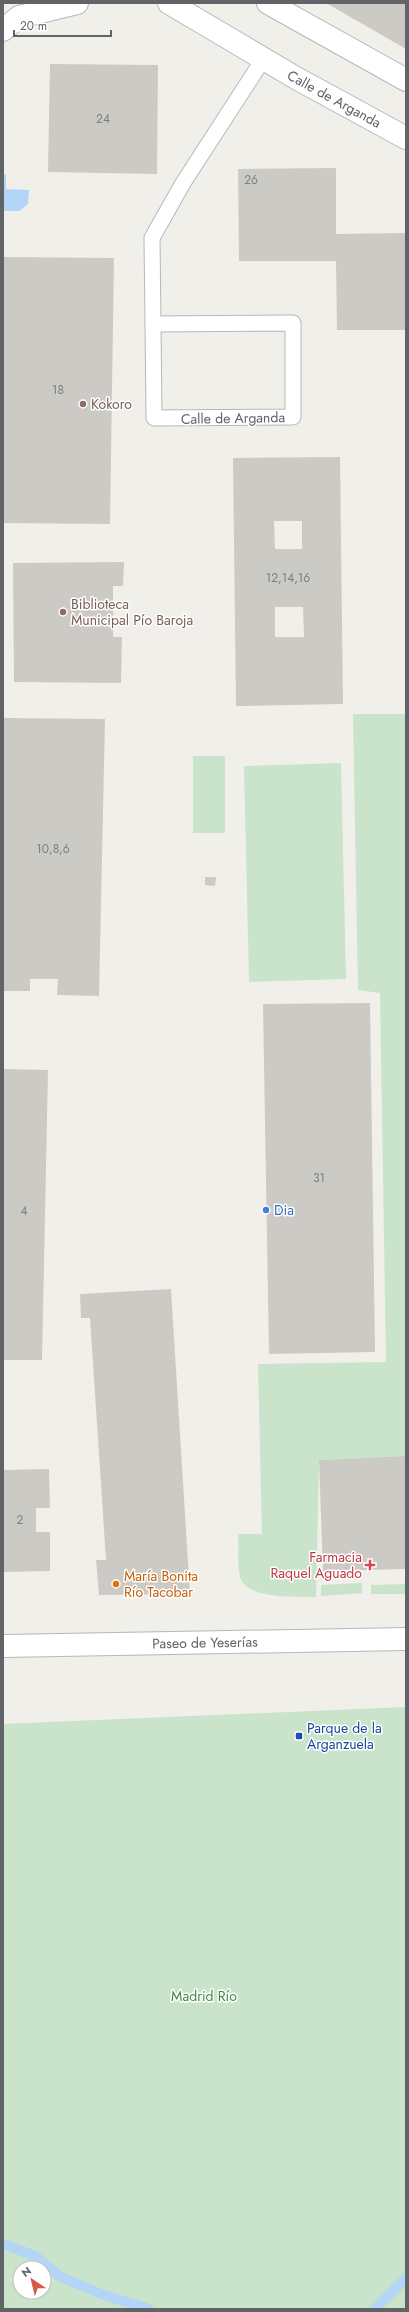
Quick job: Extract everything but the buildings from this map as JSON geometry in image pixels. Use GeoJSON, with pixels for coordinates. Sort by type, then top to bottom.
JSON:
{"type":"FeatureCollection","features":[{"type":"Feature","properties":{"kind":"street"},"geometry":{"type":"LineString","coordinates":[[3,30],[19,17],[77,3]]}},
{"type":"Feature","properties":{"kind":"street","name":"Calle de Arganda"},"geometry":{"type":"LineString","coordinates":[[169,3],[296,78],[406,138]]}},
{"type":"Feature","properties":{"kind":"street"},"geometry":{"type":"LineString","coordinates":[[268,3],[406,80]]}},
{"type":"Feature","properties":{"kind":"street","name":"Paseo de Yeserías"},"geometry":{"type":"LineString","coordinates":[[3,1646],[406,1639]]}},
{"type":"Feature","properties":{"kind":"lane","name":"Calle de Arganda"},"geometry":{"type":"LineString","coordinates":[[153,324],[293,322],[293,417],[154,418],[152,238],[184,183],[264,58]]}},
{"type":"Feature","properties":{"kind":"green space"},"geometry":{"type":"Polygon","coordinates":[[[353,714],[406,714],[406,1456],[319,1460],[316,1597],[286,1596],[262,1593],[252,1590],[244,1584],[239,1572],[238,1534],[262,1534],[258,1364],[386,1362],[380,993],[358,990],[353,714]]]}},
{"type":"Feature","properties":{"kind":"green space"},"geometry":{"type":"Polygon","coordinates":[[[193,756],[225,756],[225,833],[193,833],[193,756]]]}},
{"type":"Feature","properties":{"kind":"green space"},"geometry":{"type":"Polygon","coordinates":[[[341,763],[346,979],[249,982],[244,766],[341,763]]]}},
{"type":"Feature","properties":{"kind":"green space"},"geometry":{"type":"Polygon","coordinates":[[[362,1583],[362,1593],[321,1596],[321,1585],[362,1583]]]}},
{"type":"Feature","properties":{"kind":"green space"},"geometry":{"type":"Polygon","coordinates":[[[406,1584],[406,1594],[371,1594],[371,1585],[406,1584]]]}},
{"type":"Feature","properties":{"kind":"green space","name":"Madrid Río"},"geometry":{"type":"Polygon","coordinates":[[[406,1707],[406,2309],[3,2309],[3,1724],[406,1707]]]}},
{"type":"Feature","properties":{"kind":"water"},"geometry":{"type":"Polygon","coordinates":[[[3,174],[6,175],[6,189],[29,190],[28,204],[19,211],[3,211],[3,174]]]}},
{"type":"Feature","properties":{"kind":"waterway"},"geometry":{"type":"LineString","coordinates":[[3,2244],[35,2256],[61,2277],[101,2294],[149,2309]]}},
{"type":"Feature","properties":{"kind":"waterway"},"geometry":{"type":"LineString","coordinates":[[375,2309],[406,2278]]}},
{"type":"Feature","properties":{"kind":"place","name":"Kokoro"},"geometry":{"type":"Point","coordinates":[83,404]}},
{"type":"Feature","properties":{"kind":"place","name":"Biblioteca Municipal Pío Baroja"},"geometry":{"type":"Point","coordinates":[63,612]}},
{"type":"Feature","properties":{"kind":"place","name":"Dia"},"geometry":{"type":"Point","coordinates":[266,1210]}},
{"type":"Feature","properties":{"kind":"place","name":"Farmacia Raquel Aguado"},"geometry":{"type":"Point","coordinates":[370,1565]}},
{"type":"Feature","properties":{"kind":"place","name":"María Bonita Río Tacobar"},"geometry":{"type":"Point","coordinates":[116,1584]}},
{"type":"Feature","properties":{"kind":"place","name":"Parque de la Arganzuela"},"geometry":{"type":"Point","coordinates":[299,1736]}}]}
